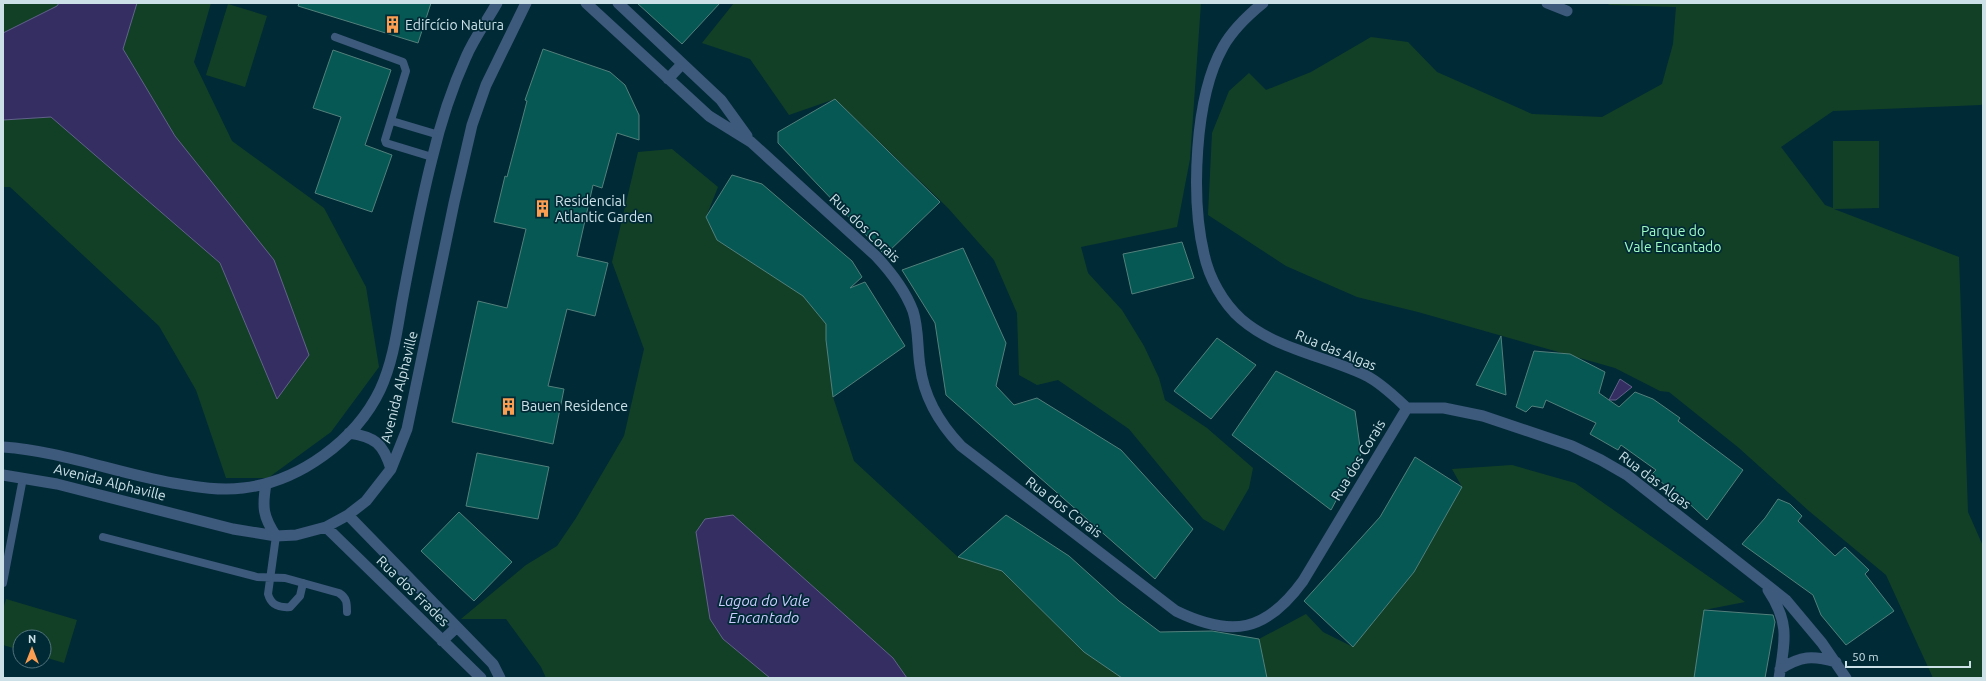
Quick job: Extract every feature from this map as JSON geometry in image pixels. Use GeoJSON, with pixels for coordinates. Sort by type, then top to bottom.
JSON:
{"type":"FeatureCollection","features":[{"type":"Feature","properties":{"kind":"street","name":"Avenida Alphaville"},"geometry":{"type":"LineString","coordinates":[[3,447],[39,451],[138,476],[202,488],[243,488],[266,484],[293,474],[314,462],[349,432],[366,412],[380,390],[389,364],[423,196],[438,135],[466,55],[497,3]]}},
{"type":"Feature","properties":{"kind":"street","name":"Avenida Alphaville"},"geometry":{"type":"LineString","coordinates":[[3,476],[57,484],[233,529],[276,536],[296,535],[326,527],[348,515],[366,501],[391,469],[407,429],[414,401],[455,196],[472,126],[486,85],[526,3]]}},
{"type":"Feature","properties":{"kind":"street","name":"Rua dos Corais"},"geometry":{"type":"LineString","coordinates":[[586,3],[709,116],[751,142],[876,256],[892,273],[904,291],[913,312],[919,334],[922,379],[930,403],[945,429],[981,462],[1156,596],[1176,611],[1196,621],[1217,627],[1252,624],[1270,616],[1283,605],[1303,581],[1407,408]]}},
{"type":"Feature","properties":{"kind":"street","name":"Rua dos Corais"},"geometry":{"type":"LineString","coordinates":[[618,3],[721,100],[751,142]]}},
{"type":"Feature","properties":{"kind":"street","name":"Rua das Algas"},"geometry":{"type":"LineString","coordinates":[[1263,3],[1243,20],[1222,48],[1210,80],[1202,110],[1198,147],[1199,228],[1204,255],[1212,277],[1223,299],[1240,318],[1261,334],[1291,348],[1368,377],[1384,387],[1407,408],[1444,408],[1482,416],[1572,446],[1602,460],[1626,475],[1763,583]]}},
{"type":"Feature","properties":{"kind":"street"},"geometry":{"type":"LineString","coordinates":[[1547,3],[1567,11]]}},
{"type":"Feature","properties":{"kind":"street"},"geometry":{"type":"LineString","coordinates":[[668,78],[682,64]]}},
{"type":"Feature","properties":{"kind":"street"},"geometry":{"type":"LineString","coordinates":[[349,432],[373,439],[381,446],[387,456],[391,469]]}},
{"type":"Feature","properties":{"kind":"street"},"geometry":{"type":"LineString","coordinates":[[266,484],[263,508],[267,523],[276,536]]}},
{"type":"Feature","properties":{"kind":"street","name":"Rua dos Frades"},"geometry":{"type":"LineString","coordinates":[[348,515],[493,664],[500,678]]}},
{"type":"Feature","properties":{"kind":"street","name":"Rua dos Frades"},"geometry":{"type":"LineString","coordinates":[[326,527],[480,678]]}},
{"type":"Feature","properties":{"kind":"street"},"geometry":{"type":"LineString","coordinates":[[1763,583],[1796,610],[1836,662],[1846,678]]}},
{"type":"Feature","properties":{"kind":"street"},"geometry":{"type":"LineString","coordinates":[[1763,583],[1778,605],[1783,619],[1785,633],[1780,674]]}},
{"type":"Feature","properties":{"kind":"street"},"geometry":{"type":"LineString","coordinates":[[442,640],[457,627]]}},
{"type":"Feature","properties":{"kind":"street"},"geometry":{"type":"LineString","coordinates":[[1780,674],[1792,662],[1806,657],[1819,657],[1836,662]]}},
{"type":"Feature","properties":{"kind":"lane"},"geometry":{"type":"LineString","coordinates":[[335,37],[403,62],[406,71],[385,140],[386,143],[432,157]]}},
{"type":"Feature","properties":{"kind":"lane"},"geometry":{"type":"LineString","coordinates":[[392,121],[438,135]]}},
{"type":"Feature","properties":{"kind":"lane"},"geometry":{"type":"LineString","coordinates":[[3,583],[23,478]]}},
{"type":"Feature","properties":{"kind":"lane"},"geometry":{"type":"LineString","coordinates":[[103,536],[257,577],[285,578],[339,593],[344,596],[347,602],[347,612]]}},
{"type":"Feature","properties":{"kind":"lane"},"geometry":{"type":"LineString","coordinates":[[276,536],[268,594],[270,600],[275,605],[290,607],[296,603],[300,596],[303,583]]}},
{"type":"Feature","properties":{"kind":"green space"},"geometry":{"type":"Polygon","coordinates":[[[3,3],[59,3],[57,6],[3,33],[3,3]]]}},
{"type":"Feature","properties":{"kind":"green space"},"geometry":{"type":"Polygon","coordinates":[[[137,3],[211,3],[194,62],[232,141],[324,208],[366,287],[379,367],[331,432],[268,478],[226,478],[196,390],[159,326],[10,187],[3,187],[3,120],[51,117],[220,263],[277,398],[175,136],[123,49],[137,3]]]}},
{"type":"Feature","properties":{"kind":"green space"},"geometry":{"type":"Polygon","coordinates":[[[734,3],[1201,3],[1190,159],[1177,227],[1081,247],[1088,273],[1122,310],[1144,346],[1159,378],[1165,400],[1207,428],[1253,468],[1249,488],[1224,531],[1203,519],[1129,429],[1058,380],[1037,385],[1019,375],[1017,313],[994,260],[948,208],[835,99],[789,115],[750,59],[702,43],[734,3]]]}},
{"type":"Feature","properties":{"kind":"green space","name":"Parque do Vale Encantado"},"geometry":{"type":"Polygon","coordinates":[[[1605,3],[1983,3],[1983,103],[1981,105],[1833,111],[1781,147],[1825,205],[1833,208],[1833,141],[1879,141],[1879,208],[1834,209],[1959,257],[1968,512],[1983,546],[1983,678],[1933,678],[1886,575],[1809,511],[1739,448],[1669,392],[1660,391],[1615,368],[1418,312],[1357,297],[1286,266],[1208,215],[1212,133],[1229,91],[1249,73],[1266,90],[1311,72],[1371,37],[1408,42],[1437,72],[1532,114],[1602,117],[1662,84],[1673,44],[1676,7],[1610,5],[1605,3]]]}},
{"type":"Feature","properties":{"kind":"green space"},"geometry":{"type":"Polygon","coordinates":[[[228,4],[267,16],[245,87],[206,75],[228,4]]]}},
{"type":"Feature","properties":{"kind":"green space"},"geometry":{"type":"Polygon","coordinates":[[[672,149],[718,187],[706,217],[717,240],[803,296],[826,324],[826,340],[833,397],[854,461],[958,557],[1002,571],[1084,652],[1122,678],[907,678],[893,658],[733,515],[723,639],[770,678],[546,678],[541,667],[506,619],[461,619],[526,565],[557,546],[576,518],[624,436],[644,349],[612,262],[638,152],[672,149]]]}},
{"type":"Feature","properties":{"kind":"green space"},"geometry":{"type":"Polygon","coordinates":[[[1512,465],[1575,483],[1745,602],[1704,610],[1694,678],[1267,678],[1259,639],[1306,614],[1323,632],[1353,647],[1414,572],[1462,487],[1452,469],[1512,465]]]}},
{"type":"Feature","properties":{"kind":"green space"},"geometry":{"type":"Polygon","coordinates":[[[6,599],[77,620],[64,663],[52,659],[52,629],[12,629],[12,648],[3,645],[3,610],[6,599]]]}},
{"type":"Feature","properties":{"kind":"water"},"geometry":{"type":"Polygon","coordinates":[[[59,3],[137,3],[123,49],[175,136],[274,260],[309,355],[277,399],[220,263],[51,117],[3,120],[3,33],[57,6],[59,3]]]}},
{"type":"Feature","properties":{"kind":"water"},"geometry":{"type":"Polygon","coordinates":[[[1620,379],[1632,387],[1616,400],[1609,400],[1620,379]]]}},
{"type":"Feature","properties":{"kind":"water","name":"Lagoa do Vale Encantado"},"geometry":{"type":"Polygon","coordinates":[[[733,515],[893,658],[907,678],[770,678],[723,639],[710,619],[696,532],[705,519],[733,515]]]}},
{"type":"Feature","properties":{"kind":"building","name":"Edifcício Natura"},"geometry":{"type":"Polygon","coordinates":[[[299,3],[431,3],[418,43],[298,6],[299,3]]]}},
{"type":"Feature","properties":{"kind":"building"},"geometry":{"type":"Polygon","coordinates":[[[637,3],[720,3],[682,44],[637,3]]]}},
{"type":"Feature","properties":{"kind":"building"},"geometry":{"type":"Polygon","coordinates":[[[543,49],[610,72],[625,85],[639,115],[639,140],[617,133],[602,188],[593,185],[577,256],[608,263],[595,316],[567,309],[548,386],[564,389],[553,444],[452,422],[478,301],[507,308],[526,229],[494,222],[505,176],[507,177],[527,101],[525,100],[543,49]]]}},
{"type":"Feature","properties":{"kind":"building"},"geometry":{"type":"Polygon","coordinates":[[[333,50],[391,70],[365,145],[392,155],[372,212],[315,193],[341,117],[313,108],[333,50]]]}},
{"type":"Feature","properties":{"kind":"building"},"geometry":{"type":"Polygon","coordinates":[[[835,99],[940,202],[885,255],[778,143],[778,132],[835,99]]]}},
{"type":"Feature","properties":{"kind":"building"},"geometry":{"type":"Polygon","coordinates":[[[732,175],[762,184],[852,261],[862,277],[850,288],[865,282],[905,346],[833,397],[826,340],[826,324],[803,296],[717,240],[706,217],[732,175]]]}},
{"type":"Feature","properties":{"kind":"building"},"geometry":{"type":"Polygon","coordinates":[[[1182,242],[1194,278],[1132,294],[1123,254],[1182,242]]]}},
{"type":"Feature","properties":{"kind":"building"},"geometry":{"type":"Polygon","coordinates":[[[963,248],[1006,343],[996,386],[1014,405],[1037,398],[1121,450],[1193,529],[1155,579],[946,395],[935,323],[902,270],[963,248]]]}},
{"type":"Feature","properties":{"kind":"building"},"geometry":{"type":"Polygon","coordinates":[[[1501,336],[1506,395],[1476,385],[1501,336]]]}},
{"type":"Feature","properties":{"kind":"building"},"geometry":{"type":"Polygon","coordinates":[[[1217,338],[1256,365],[1211,419],[1174,391],[1217,338]]]}},
{"type":"Feature","properties":{"kind":"building"},"geometry":{"type":"Polygon","coordinates":[[[1534,351],[1570,354],[1605,372],[1599,393],[1619,407],[1635,392],[1653,399],[1680,418],[1678,421],[1743,470],[1707,520],[1682,497],[1681,499],[1652,474],[1656,470],[1621,445],[1618,450],[1590,434],[1596,423],[1546,400],[1543,408],[1532,406],[1526,412],[1516,407],[1534,351]]]}},
{"type":"Feature","properties":{"kind":"building"},"geometry":{"type":"Polygon","coordinates":[[[1276,371],[1355,411],[1361,454],[1331,510],[1232,435],[1276,371]]]}},
{"type":"Feature","properties":{"kind":"building"},"geometry":{"type":"Polygon","coordinates":[[[477,453],[549,467],[538,519],[466,506],[477,453]]]}},
{"type":"Feature","properties":{"kind":"building"},"geometry":{"type":"Polygon","coordinates":[[[1415,457],[1462,487],[1414,572],[1353,647],[1304,601],[1380,517],[1415,457]]]}},
{"type":"Feature","properties":{"kind":"building"},"geometry":{"type":"Polygon","coordinates":[[[1778,499],[1790,504],[1802,516],[1798,521],[1835,556],[1845,547],[1869,570],[1865,574],[1894,611],[1846,645],[1821,615],[1813,595],[1742,544],[1765,518],[1778,499]]]}},
{"type":"Feature","properties":{"kind":"building"},"geometry":{"type":"Polygon","coordinates":[[[459,512],[512,562],[474,601],[421,551],[459,512]]]}},
{"type":"Feature","properties":{"kind":"building"},"geometry":{"type":"Polygon","coordinates":[[[1006,515],[1069,556],[1119,601],[1160,632],[1212,631],[1259,639],[1267,678],[1122,678],[1084,652],[1002,571],[958,557],[1006,515]]]}},
{"type":"Feature","properties":{"kind":"building"},"geometry":{"type":"Polygon","coordinates":[[[1704,610],[1773,615],[1775,622],[1765,678],[1694,678],[1704,610]]]}},
{"type":"Feature","properties":{"kind":"place","name":"Edifcício Natura"},"geometry":{"type":"Point","coordinates":[392,25]}},
{"type":"Feature","properties":{"kind":"place","name":"Residencial Atlantic Garden"},"geometry":{"type":"Point","coordinates":[542,209]}},
{"type":"Feature","properties":{"kind":"place","name":"Bauen Residence"},"geometry":{"type":"Point","coordinates":[508,406]}}]}
